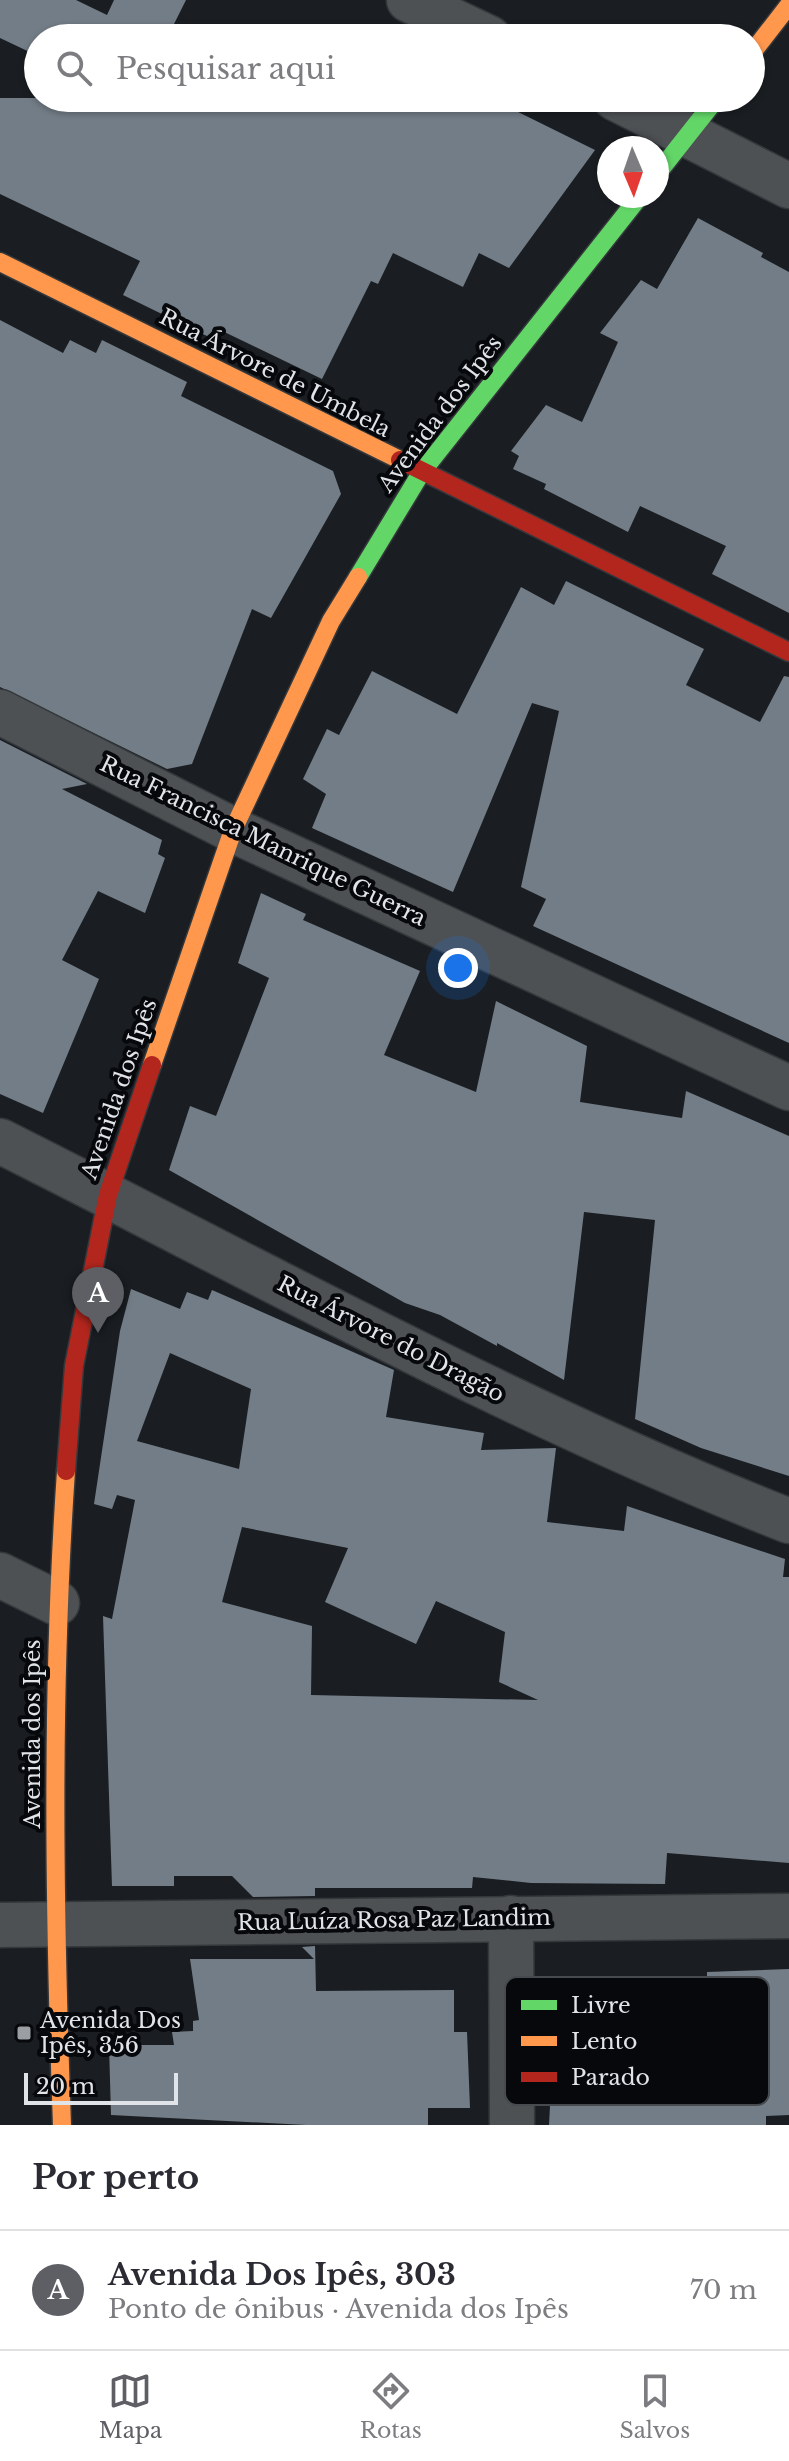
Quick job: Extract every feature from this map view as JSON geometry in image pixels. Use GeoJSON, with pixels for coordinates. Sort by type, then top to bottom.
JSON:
{"type":"FeatureCollection","features":[{"type":"Feature","properties":{"kind":"street"},"geometry":{"type":"LineString","coordinates":[[409,0],[460,24]]}},
{"type":"Feature","properties":{"kind":"street"},"geometry":{"type":"LineString","coordinates":[[765,36],[789,5]]}},
{"type":"Feature","properties":{"kind":"street"},"geometry":{"type":"LineString","coordinates":[[645,112],[789,186]]}},
{"type":"Feature","properties":{"kind":"street"},"geometry":{"type":"LineString","coordinates":[[669,159],[706,112]]}},
{"type":"Feature","properties":{"kind":"street","name":"Avenida dos Ipês"},"geometry":{"type":"LineString","coordinates":[[62,2125],[55,1924],[57,1603],[74,1366],[108,1195],[233,830],[331,621],[421,473],[631,208]]}},
{"type":"Feature","properties":{"kind":"street","name":"Rua Árvore de Umbela"},"geometry":{"type":"LineString","coordinates":[[0,262],[421,473],[789,652]]}},
{"type":"Feature","properties":{"kind":"street","name":"Rua Francisca Manrique Guerra"},"geometry":{"type":"LineString","coordinates":[[0,712],[233,830],[789,1088]]}},
{"type":"Feature","properties":{"kind":"street","name":"Rua Árvore do Dragão"},"geometry":{"type":"LineString","coordinates":[[0,1141],[413,1351],[659,1470],[789,1521]]}},
{"type":"Feature","properties":{"kind":"street"},"geometry":{"type":"LineString","coordinates":[[0,1575],[57,1603]]}},
{"type":"Feature","properties":{"kind":"street","name":"Rua Luíza Rosa Paz Landim"},"geometry":{"type":"LineString","coordinates":[[0,1925],[789,1916]]}},
{"type":"Feature","properties":{"kind":"street"},"geometry":{"type":"LineString","coordinates":[[511,1918],[511,1977]]}},
{"type":"Feature","properties":{"kind":"street"},"geometry":{"type":"LineString","coordinates":[[512,2105],[512,2125]]}},
{"type":"Feature","properties":{"kind":"building"},"geometry":{"type":"Polygon","coordinates":[[[0,0],[76,0],[107,15],[114,0],[186,0],[174,24],[24,24],[24,49],[0,38],[0,0]]]}},
{"type":"Feature","properties":{"kind":"building"},"geometry":{"type":"Polygon","coordinates":[[[0,98],[24,98],[24,112],[518,112],[595,150],[509,268],[479,253],[463,287],[393,253],[378,284],[371,281],[322,379],[214,327],[209,337],[123,295],[140,261],[0,194],[0,98]]]}},
{"type":"Feature","properties":{"kind":"building"},"geometry":{"type":"Polygon","coordinates":[[[698,218],[763,253],[761,257],[789,272],[789,613],[712,574],[726,546],[640,506],[628,532],[544,489],[546,484],[513,469],[519,456],[511,451],[546,405],[582,422],[618,342],[600,333],[641,280],[657,289],[698,218]]]}},
{"type":"Feature","properties":{"kind":"building"},"geometry":{"type":"Polygon","coordinates":[[[0,320],[63,353],[70,340],[96,353],[102,340],[187,382],[181,396],[333,471],[341,494],[271,618],[252,609],[192,764],[167,769],[0,687],[0,320]]]}},
{"type":"Feature","properties":{"kind":"building"},"geometry":{"type":"Polygon","coordinates":[[[566,581],[704,649],[686,685],[760,722],[784,676],[789,677],[789,1043],[533,926],[546,899],[521,887],[559,711],[532,703],[453,892],[312,828],[326,794],[303,779],[327,729],[339,735],[372,671],[457,714],[521,587],[554,605],[566,581]]]}},
{"type":"Feature","properties":{"kind":"building"},"geometry":{"type":"Polygon","coordinates":[[[0,740],[87,784],[62,789],[162,840],[158,854],[165,858],[145,913],[98,891],[62,960],[99,979],[43,1113],[0,1094],[0,740]]]}},
{"type":"Feature","properties":{"kind":"building"},"geometry":{"type":"Polygon","coordinates":[[[261,893],[306,914],[303,920],[420,971],[384,1055],[476,1092],[496,1001],[587,1046],[580,1102],[682,1118],[686,1091],[789,1136],[789,1476],[701,1448],[635,1419],[655,1220],[584,1212],[564,1380],[440,1315],[405,1303],[169,1170],[190,1106],[216,1116],[269,978],[238,963],[261,893]]]}},
{"type":"Feature","properties":{"kind":"building"},"geometry":{"type":"Polygon","coordinates":[[[131,1289],[180,1309],[187,1292],[208,1300],[212,1290],[394,1370],[386,1417],[484,1433],[481,1450],[556,1448],[547,1522],[624,1531],[627,1506],[785,1559],[783,1577],[789,1577],[789,1863],[667,1853],[665,1884],[531,1883],[473,1877],[472,1888],[315,1888],[315,1896],[253,1897],[232,1876],[174,1876],[174,1886],[112,1886],[103,1616],[112,1619],[135,1500],[117,1495],[112,1509],[94,1504],[120,1331],[131,1289]],[[170,1353],[137,1441],[239,1469],[251,1389],[170,1353]],[[242,1527],[222,1602],[312,1626],[311,1695],[538,1700],[499,1682],[505,1632],[436,1601],[416,1644],[325,1602],[348,1548],[242,1527]]]}},
{"type":"Feature","properties":{"kind":"building"},"geometry":{"type":"Polygon","coordinates":[[[315,1946],[316,1991],[454,1990],[454,2032],[467,2032],[470,2108],[428,2108],[428,2125],[306,2125],[111,2115],[109,2045],[174,2045],[172,2032],[193,2031],[193,2021],[199,2020],[190,1959],[314,1959],[302,1947],[315,1946]]]}},
{"type":"Feature","properties":{"kind":"building"},"geometry":{"type":"Polygon","coordinates":[[[789,1969],[789,2115],[766,2116],[766,2125],[549,2125],[550,2105],[769,2105],[769,1977],[707,1977],[707,1972],[789,1969]]]}},
{"type":"Feature","properties":{"kind":"traffic: fast"},"geometry":{"type":"LineString","coordinates":[[669,159],[706,112]]}},
{"type":"Feature","properties":{"kind":"traffic: fast"},"geometry":{"type":"LineString","coordinates":[[358,577],[421,473],[631,208]]}},
{"type":"Feature","properties":{"kind":"traffic: slow"},"geometry":{"type":"LineString","coordinates":[[765,36],[789,5]]}},
{"type":"Feature","properties":{"kind":"traffic: slow"},"geometry":{"type":"LineString","coordinates":[[0,262],[400,460]]}},
{"type":"Feature","properties":{"kind":"traffic: slow"},"geometry":{"type":"LineString","coordinates":[[152,1065],[233,830],[331,621],[358,577]]}},
{"type":"Feature","properties":{"kind":"traffic: slow"},"geometry":{"type":"LineString","coordinates":[[62,2125],[55,1798],[58,1634],[66,1471]]}},
{"type":"Feature","properties":{"kind":"traffic: jam"},"geometry":{"type":"LineString","coordinates":[[400,460],[789,652]]}},
{"type":"Feature","properties":{"kind":"traffic: jam"},"geometry":{"type":"LineString","coordinates":[[66,1471],[74,1366],[108,1195],[152,1065]]}},
{"type":"Feature","properties":{"kind":"place","name":"Avenida Dos Ipês, 303"},"geometry":{"type":"Point","coordinates":[98,1333]}},
{"type":"Feature","properties":{"kind":"place","name":"Avenida Dos Ipês, 356"},"geometry":{"type":"Point","coordinates":[24,2033]}}]}
